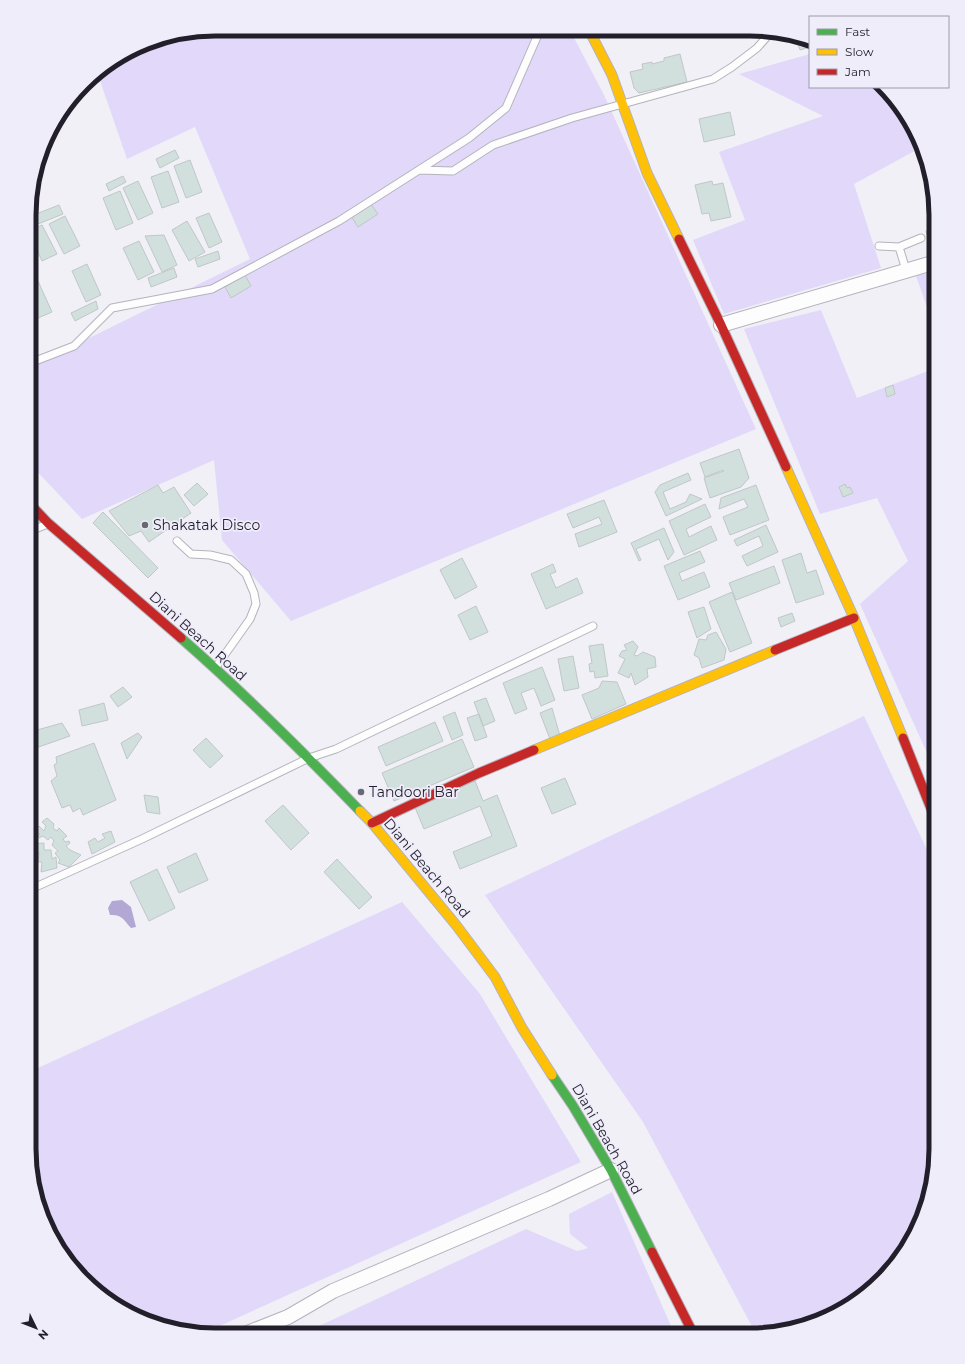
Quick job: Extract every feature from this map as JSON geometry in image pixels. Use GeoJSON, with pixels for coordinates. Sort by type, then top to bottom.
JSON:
{"type":"FeatureCollection","features":[{"type":"Feature","properties":{"kind":"street"},"geometry":{"type":"LineString","coordinates":[[592,36],[612,75],[647,173],[721,325],[854,618],[929,803]]}},
{"type":"Feature","properties":{"kind":"street"},"geometry":{"type":"LineString","coordinates":[[721,325],[929,264]]}},
{"type":"Feature","properties":{"kind":"street","name":"Diani Beach Road"},"geometry":{"type":"LineString","coordinates":[[36,510],[48,523],[215,668],[309,758],[372,823],[456,924],[495,977],[522,1028],[573,1106],[611,1170],[690,1328]]}},
{"type":"Feature","properties":{"kind":"street"},"geometry":{"type":"LineString","coordinates":[[372,823],[479,772],[854,618]]}},
{"type":"Feature","properties":{"kind":"street"},"geometry":{"type":"LineString","coordinates":[[260,1328],[288,1317],[333,1291],[549,1199],[611,1170]]}},
{"type":"Feature","properties":{"kind":"lane"},"geometry":{"type":"LineString","coordinates":[[36,361],[74,346],[112,308],[212,289],[338,221],[470,138],[506,108],[537,36]]}},
{"type":"Feature","properties":{"kind":"lane"},"geometry":{"type":"LineString","coordinates":[[420,170],[453,171],[493,145],[572,118],[713,79],[757,48],[767,37]]}},
{"type":"Feature","properties":{"kind":"lane"},"geometry":{"type":"LineString","coordinates":[[879,246],[899,247],[921,238]]}},
{"type":"Feature","properties":{"kind":"lane"},"geometry":{"type":"LineString","coordinates":[[899,247],[906,270]]}},
{"type":"Feature","properties":{"kind":"lane"},"geometry":{"type":"LineString","coordinates":[[36,528],[48,523]]}},
{"type":"Feature","properties":{"kind":"lane"},"geometry":{"type":"LineString","coordinates":[[177,541],[191,554],[210,555],[231,560],[246,574],[254,593],[256,604],[250,619],[215,668]]}},
{"type":"Feature","properties":{"kind":"lane"},"geometry":{"type":"LineString","coordinates":[[36,887],[142,839],[309,758],[336,748],[593,626]]}},
{"type":"Feature","properties":{"kind":"shaded area"},"geometry":{"type":"Polygon","coordinates":[[[203,36],[573,36],[604,95],[756,429],[291,621],[222,540],[214,460],[82,519],[36,470],[36,364],[250,259],[195,127],[127,159],[99,78],[125,60],[157,45],[180,39],[203,36]]]}},
{"type":"Feature","properties":{"kind":"shaded area"},"geometry":{"type":"Polygon","coordinates":[[[809,54],[809,88],[877,88],[899,115],[917,150],[854,184],[881,268],[724,314],[693,240],[745,220],[719,152],[823,116],[739,74],[809,54]]]}},
{"type":"Feature","properties":{"kind":"shaded area"},"geometry":{"type":"Polygon","coordinates":[[[929,273],[929,313],[916,276],[929,273]]]}},
{"type":"Feature","properties":{"kind":"shaded area"},"geometry":{"type":"Polygon","coordinates":[[[821,310],[857,398],[929,371],[929,757],[860,604],[908,561],[877,498],[820,514],[744,329],[821,310]]]}},
{"type":"Feature","properties":{"kind":"shaded area"},"geometry":{"type":"Polygon","coordinates":[[[864,716],[929,854],[929,1161],[923,1196],[911,1228],[899,1249],[877,1276],[850,1298],[829,1310],[808,1319],[785,1325],[753,1328],[643,1122],[485,895],[864,716]]]}},
{"type":"Feature","properties":{"kind":"shaded area"},"geometry":{"type":"Polygon","coordinates":[[[122,900],[131,907],[136,927],[131,928],[117,915],[110,915],[108,908],[112,901],[122,900]]]}},
{"type":"Feature","properties":{"kind":"shaded area"},"geometry":{"type":"Polygon","coordinates":[[[402,902],[480,994],[581,1162],[215,1328],[180,1325],[157,1319],[136,1310],[115,1298],[88,1276],[66,1249],[60,1239],[45,1207],[39,1184],[36,1161],[36,1069],[402,902]]]}},
{"type":"Feature","properties":{"kind":"shaded area"},"geometry":{"type":"Polygon","coordinates":[[[612,1192],[672,1328],[315,1328],[526,1229],[577,1251],[588,1248],[570,1234],[569,1214],[612,1192]]]}},
{"type":"Feature","properties":{"kind":"building"},"geometry":{"type":"Polygon","coordinates":[[[797,42],[809,45],[809,47],[800,50],[797,42]]]}},
{"type":"Feature","properties":{"kind":"building"},"geometry":{"type":"Polygon","coordinates":[[[680,54],[687,82],[639,93],[634,88],[630,72],[643,69],[642,64],[652,62],[652,64],[664,61],[664,58],[680,54]]]}},
{"type":"Feature","properties":{"kind":"building"},"geometry":{"type":"Polygon","coordinates":[[[730,112],[735,135],[704,142],[699,119],[730,112]]]}},
{"type":"Feature","properties":{"kind":"building"},"geometry":{"type":"Polygon","coordinates":[[[175,150],[179,158],[160,168],[156,159],[175,150]]]}},
{"type":"Feature","properties":{"kind":"building"},"geometry":{"type":"Polygon","coordinates":[[[190,160],[202,192],[186,198],[174,166],[190,160]]]}},
{"type":"Feature","properties":{"kind":"building"},"geometry":{"type":"Polygon","coordinates":[[[168,171],[179,202],[162,208],[151,177],[168,171]]]}},
{"type":"Feature","properties":{"kind":"building"},"geometry":{"type":"Polygon","coordinates":[[[123,176],[126,182],[109,191],[106,184],[123,176]]]}},
{"type":"Feature","properties":{"kind":"building"},"geometry":{"type":"Polygon","coordinates":[[[138,181],[153,213],[138,220],[123,188],[138,181]]]}},
{"type":"Feature","properties":{"kind":"building"},"geometry":{"type":"Polygon","coordinates":[[[712,181],[713,185],[723,183],[731,217],[711,221],[709,213],[702,214],[695,185],[712,181]]]}},
{"type":"Feature","properties":{"kind":"building"},"geometry":{"type":"Polygon","coordinates":[[[120,191],[133,223],[116,230],[103,198],[120,191]]]}},
{"type":"Feature","properties":{"kind":"building"},"geometry":{"type":"Polygon","coordinates":[[[370,203],[378,214],[358,227],[351,216],[370,203]]]}},
{"type":"Feature","properties":{"kind":"building"},"geometry":{"type":"Polygon","coordinates":[[[59,205],[63,214],[36,225],[36,214],[59,205]]]}},
{"type":"Feature","properties":{"kind":"building"},"geometry":{"type":"Polygon","coordinates":[[[209,213],[222,242],[209,248],[196,218],[209,213]]]}},
{"type":"Feature","properties":{"kind":"building"},"geometry":{"type":"Polygon","coordinates":[[[65,216],[80,246],[64,254],[49,224],[65,216]]]}},
{"type":"Feature","properties":{"kind":"building"},"geometry":{"type":"Polygon","coordinates":[[[187,221],[205,252],[189,261],[172,230],[187,221]]]}},
{"type":"Feature","properties":{"kind":"building"},"geometry":{"type":"Polygon","coordinates":[[[42,225],[57,254],[42,261],[36,248],[36,228],[42,225]]]}},
{"type":"Feature","properties":{"kind":"building"},"geometry":{"type":"Polygon","coordinates":[[[929,230],[929,241],[926,231],[929,230]]]}},
{"type":"Feature","properties":{"kind":"building"},"geometry":{"type":"Polygon","coordinates":[[[164,235],[177,265],[162,272],[145,236],[164,235]]]}},
{"type":"Feature","properties":{"kind":"building"},"geometry":{"type":"Polygon","coordinates":[[[139,241],[154,272],[138,280],[123,248],[139,241]]]}},
{"type":"Feature","properties":{"kind":"building"},"geometry":{"type":"Polygon","coordinates":[[[218,251],[220,259],[198,267],[195,259],[218,251]]]}},
{"type":"Feature","properties":{"kind":"building"},"geometry":{"type":"Polygon","coordinates":[[[87,264],[101,295],[86,302],[72,271],[87,264]]]}},
{"type":"Feature","properties":{"kind":"building"},"geometry":{"type":"Polygon","coordinates":[[[174,268],[177,277],[151,287],[148,278],[174,268]]]}},
{"type":"Feature","properties":{"kind":"building"},"geometry":{"type":"Polygon","coordinates":[[[245,275],[251,286],[231,298],[225,287],[245,275]]]}},
{"type":"Feature","properties":{"kind":"building"},"geometry":{"type":"Polygon","coordinates":[[[38,281],[52,312],[38,318],[36,314],[36,282],[38,281]]]}},
{"type":"Feature","properties":{"kind":"building"},"geometry":{"type":"Polygon","coordinates":[[[96,301],[98,309],[75,321],[71,313],[96,301]]]}},
{"type":"Feature","properties":{"kind":"building"},"geometry":{"type":"Polygon","coordinates":[[[893,385],[895,394],[887,397],[885,388],[893,385]]]}},
{"type":"Feature","properties":{"kind":"building"},"geometry":{"type":"Polygon","coordinates":[[[739,449],[749,478],[741,487],[710,498],[704,478],[724,471],[723,470],[705,477],[700,463],[739,449]]]}},
{"type":"Feature","properties":{"kind":"building"},"geometry":{"type":"Polygon","coordinates":[[[688,473],[691,480],[663,492],[670,509],[686,502],[690,494],[702,499],[666,516],[655,492],[660,485],[688,473]]]}},
{"type":"Feature","properties":{"kind":"building"},"geometry":{"type":"Polygon","coordinates":[[[197,483],[208,494],[194,506],[184,495],[197,483]]]}},
{"type":"Feature","properties":{"kind":"building"},"geometry":{"type":"Polygon","coordinates":[[[845,484],[847,488],[850,487],[853,493],[843,497],[839,487],[845,484]]]}},
{"type":"Feature","properties":{"kind":"building"},"geometry":{"type":"Polygon","coordinates":[[[158,485],[163,493],[174,487],[191,513],[149,542],[141,531],[129,536],[109,511],[158,485]]]}},
{"type":"Feature","properties":{"kind":"building"},"geometry":{"type":"Polygon","coordinates":[[[756,485],[769,520],[730,535],[723,517],[748,507],[744,499],[719,509],[721,498],[756,485]]]}},
{"type":"Feature","properties":{"kind":"building"},"geometry":{"type":"Polygon","coordinates":[[[604,500],[617,532],[579,547],[575,534],[602,524],[599,517],[573,528],[567,514],[604,500]]]}},
{"type":"Feature","properties":{"kind":"building"},"geometry":{"type":"Polygon","coordinates":[[[705,504],[711,517],[686,529],[689,537],[711,526],[717,540],[684,555],[669,521],[705,504]]]}},
{"type":"Feature","properties":{"kind":"building"},"geometry":{"type":"Polygon","coordinates":[[[103,512],[158,568],[148,578],[93,523],[103,512]]]}},
{"type":"Feature","properties":{"kind":"building"},"geometry":{"type":"Polygon","coordinates":[[[766,525],[778,552],[747,566],[742,556],[763,546],[759,536],[737,546],[734,540],[766,525]]]}},
{"type":"Feature","properties":{"kind":"building"},"geometry":{"type":"Polygon","coordinates":[[[664,528],[674,552],[668,560],[659,539],[636,549],[641,560],[639,561],[631,543],[664,528]]]}},
{"type":"Feature","properties":{"kind":"building"},"geometry":{"type":"Polygon","coordinates":[[[700,551],[705,562],[679,573],[682,581],[704,572],[710,587],[678,600],[664,566],[700,551]]]}},
{"type":"Feature","properties":{"kind":"building"},"geometry":{"type":"Polygon","coordinates":[[[801,553],[807,573],[816,570],[824,594],[796,603],[782,560],[801,553]]]}},
{"type":"Feature","properties":{"kind":"building"},"geometry":{"type":"Polygon","coordinates":[[[462,558],[477,587],[455,599],[440,570],[462,558]]]}},
{"type":"Feature","properties":{"kind":"building"},"geometry":{"type":"Polygon","coordinates":[[[553,564],[556,572],[550,574],[556,588],[577,578],[583,593],[546,609],[531,574],[553,564]]]}},
{"type":"Feature","properties":{"kind":"building"},"geometry":{"type":"Polygon","coordinates":[[[774,566],[780,583],[736,600],[729,583],[774,566]]]}},
{"type":"Feature","properties":{"kind":"building"},"geometry":{"type":"Polygon","coordinates":[[[732,592],[752,643],[730,652],[709,602],[732,592]]]}},
{"type":"Feature","properties":{"kind":"building"},"geometry":{"type":"Polygon","coordinates":[[[476,606],[488,632],[470,640],[458,615],[476,606]]]}},
{"type":"Feature","properties":{"kind":"building"},"geometry":{"type":"Polygon","coordinates":[[[704,607],[711,629],[697,638],[688,612],[704,607]]]}},
{"type":"Feature","properties":{"kind":"building"},"geometry":{"type":"Polygon","coordinates":[[[792,613],[795,621],[781,627],[778,618],[792,613]]]}},
{"type":"Feature","properties":{"kind":"building"},"geometry":{"type":"Polygon","coordinates":[[[716,632],[726,649],[724,660],[702,668],[699,658],[694,655],[699,639],[706,640],[708,635],[716,632]]]}},
{"type":"Feature","properties":{"kind":"building"},"geometry":{"type":"Polygon","coordinates":[[[633,641],[638,647],[634,655],[637,656],[643,652],[655,657],[656,667],[647,669],[648,677],[635,685],[631,673],[629,678],[618,673],[625,659],[619,656],[622,651],[627,650],[624,645],[633,641]]]}},
{"type":"Feature","properties":{"kind":"building"},"geometry":{"type":"Polygon","coordinates":[[[603,644],[608,676],[595,678],[594,671],[590,672],[589,664],[592,663],[589,646],[603,644]]]}},
{"type":"Feature","properties":{"kind":"building"},"geometry":{"type":"Polygon","coordinates":[[[573,656],[579,688],[564,691],[558,659],[573,656]]]}},
{"type":"Feature","properties":{"kind":"building"},"geometry":{"type":"Polygon","coordinates":[[[542,667],[555,700],[541,706],[534,688],[521,693],[527,709],[515,714],[503,683],[542,667]]]}},
{"type":"Feature","properties":{"kind":"building"},"geometry":{"type":"Polygon","coordinates":[[[602,681],[617,682],[626,704],[592,719],[582,695],[599,688],[602,681]]]}},
{"type":"Feature","properties":{"kind":"building"},"geometry":{"type":"Polygon","coordinates":[[[123,687],[132,697],[118,707],[110,696],[123,687]]]}},
{"type":"Feature","properties":{"kind":"building"},"geometry":{"type":"Polygon","coordinates":[[[486,698],[495,721],[483,726],[474,702],[486,698]]]}},
{"type":"Feature","properties":{"kind":"building"},"geometry":{"type":"Polygon","coordinates":[[[104,703],[108,720],[82,726],[79,710],[104,703]]]}},
{"type":"Feature","properties":{"kind":"building"},"geometry":{"type":"Polygon","coordinates":[[[552,708],[560,736],[550,739],[540,713],[552,708]]]}},
{"type":"Feature","properties":{"kind":"building"},"geometry":{"type":"Polygon","coordinates":[[[455,712],[463,735],[452,740],[443,717],[455,712]]]}},
{"type":"Feature","properties":{"kind":"building"},"geometry":{"type":"Polygon","coordinates":[[[479,714],[487,737],[475,741],[467,718],[479,714]]]}},
{"type":"Feature","properties":{"kind":"building"},"geometry":{"type":"Polygon","coordinates":[[[435,722],[443,741],[386,766],[378,747],[435,722]]]}},
{"type":"Feature","properties":{"kind":"building"},"geometry":{"type":"Polygon","coordinates":[[[62,723],[70,736],[36,748],[36,730],[62,723]]]}},
{"type":"Feature","properties":{"kind":"building"},"geometry":{"type":"Polygon","coordinates":[[[138,733],[142,737],[127,759],[121,743],[138,733]]]}},
{"type":"Feature","properties":{"kind":"building"},"geometry":{"type":"Polygon","coordinates":[[[206,738],[223,756],[210,768],[193,750],[206,738]]]}},
{"type":"Feature","properties":{"kind":"building"},"geometry":{"type":"Polygon","coordinates":[[[462,739],[474,767],[394,801],[382,773],[462,739]]]}},
{"type":"Feature","properties":{"kind":"building"},"geometry":{"type":"Polygon","coordinates":[[[94,743],[116,800],[83,815],[80,808],[73,812],[70,805],[62,808],[51,781],[57,776],[54,765],[57,763],[56,757],[94,743]]]}},
{"type":"Feature","properties":{"kind":"building"},"geometry":{"type":"Polygon","coordinates":[[[565,778],[576,804],[552,814],[541,788],[565,778]]]}},
{"type":"Feature","properties":{"kind":"building"},"geometry":{"type":"Polygon","coordinates":[[[475,781],[483,801],[497,795],[517,846],[460,869],[453,852],[492,836],[480,806],[424,829],[414,805],[475,781]]]}},
{"type":"Feature","properties":{"kind":"building"},"geometry":{"type":"Polygon","coordinates":[[[144,795],[158,797],[160,814],[147,812],[144,795]]]}},
{"type":"Feature","properties":{"kind":"building"},"geometry":{"type":"Polygon","coordinates":[[[283,805],[309,833],[291,850],[265,821],[283,805]]]}},
{"type":"Feature","properties":{"kind":"building"},"geometry":{"type":"Polygon","coordinates":[[[47,818],[54,824],[53,828],[57,831],[59,828],[67,836],[63,839],[65,842],[69,841],[70,843],[66,846],[70,850],[81,855],[69,867],[58,863],[60,860],[55,853],[58,851],[52,845],[54,841],[51,837],[48,840],[43,836],[39,838],[38,836],[40,834],[36,834],[36,830],[39,826],[44,831],[46,826],[42,822],[47,818]]]}},
{"type":"Feature","properties":{"kind":"building"},"geometry":{"type":"Polygon","coordinates":[[[111,831],[115,842],[92,854],[88,842],[95,838],[98,842],[105,838],[102,834],[111,831]]]}},
{"type":"Feature","properties":{"kind":"building"},"geometry":{"type":"Polygon","coordinates":[[[44,843],[44,850],[51,850],[52,859],[56,857],[57,868],[41,872],[42,862],[38,862],[39,852],[36,852],[36,844],[44,843]]]}},
{"type":"Feature","properties":{"kind":"building"},"geometry":{"type":"Polygon","coordinates":[[[196,853],[208,880],[179,893],[167,867],[196,853]]]}},
{"type":"Feature","properties":{"kind":"building"},"geometry":{"type":"Polygon","coordinates":[[[337,859],[372,897],[359,909],[324,872],[337,859]]]}},
{"type":"Feature","properties":{"kind":"building"},"geometry":{"type":"Polygon","coordinates":[[[157,869],[175,908],[149,921],[130,882],[157,869]]]}},
{"type":"Feature","properties":{"kind":"traffic: fast"},"geometry":{"type":"LineString","coordinates":[[181,638],[272,723],[360,811]]}},
{"type":"Feature","properties":{"kind":"traffic: fast"},"geometry":{"type":"LineString","coordinates":[[552,1075],[573,1106],[611,1170],[652,1252]]}},
{"type":"Feature","properties":{"kind":"traffic: slow"},"geometry":{"type":"LineString","coordinates":[[592,36],[612,75],[647,173],[679,239]]}},
{"type":"Feature","properties":{"kind":"traffic: slow"},"geometry":{"type":"LineString","coordinates":[[786,467],[854,618],[903,738]]}},
{"type":"Feature","properties":{"kind":"traffic: slow"},"geometry":{"type":"LineString","coordinates":[[534,750],[775,650]]}},
{"type":"Feature","properties":{"kind":"traffic: slow"},"geometry":{"type":"LineString","coordinates":[[360,811],[372,823],[456,925],[495,977],[522,1028],[552,1075]]}},
{"type":"Feature","properties":{"kind":"traffic: jam"},"geometry":{"type":"LineString","coordinates":[[679,239],[721,325],[786,467]]}},
{"type":"Feature","properties":{"kind":"traffic: jam"},"geometry":{"type":"LineString","coordinates":[[36,510],[48,523],[181,638]]}},
{"type":"Feature","properties":{"kind":"traffic: jam"},"geometry":{"type":"LineString","coordinates":[[775,650],[854,618]]}},
{"type":"Feature","properties":{"kind":"traffic: jam"},"geometry":{"type":"LineString","coordinates":[[903,738],[929,803]]}},
{"type":"Feature","properties":{"kind":"traffic: jam"},"geometry":{"type":"LineString","coordinates":[[372,823],[479,773],[534,750]]}},
{"type":"Feature","properties":{"kind":"traffic: jam"},"geometry":{"type":"LineString","coordinates":[[652,1252],[690,1328]]}},
{"type":"Feature","properties":{"kind":"place","name":"Shakatak Disco"},"geometry":{"type":"Point","coordinates":[145,525]}},
{"type":"Feature","properties":{"kind":"place","name":"Tandoori Bar"},"geometry":{"type":"Point","coordinates":[361,792]}}]}
